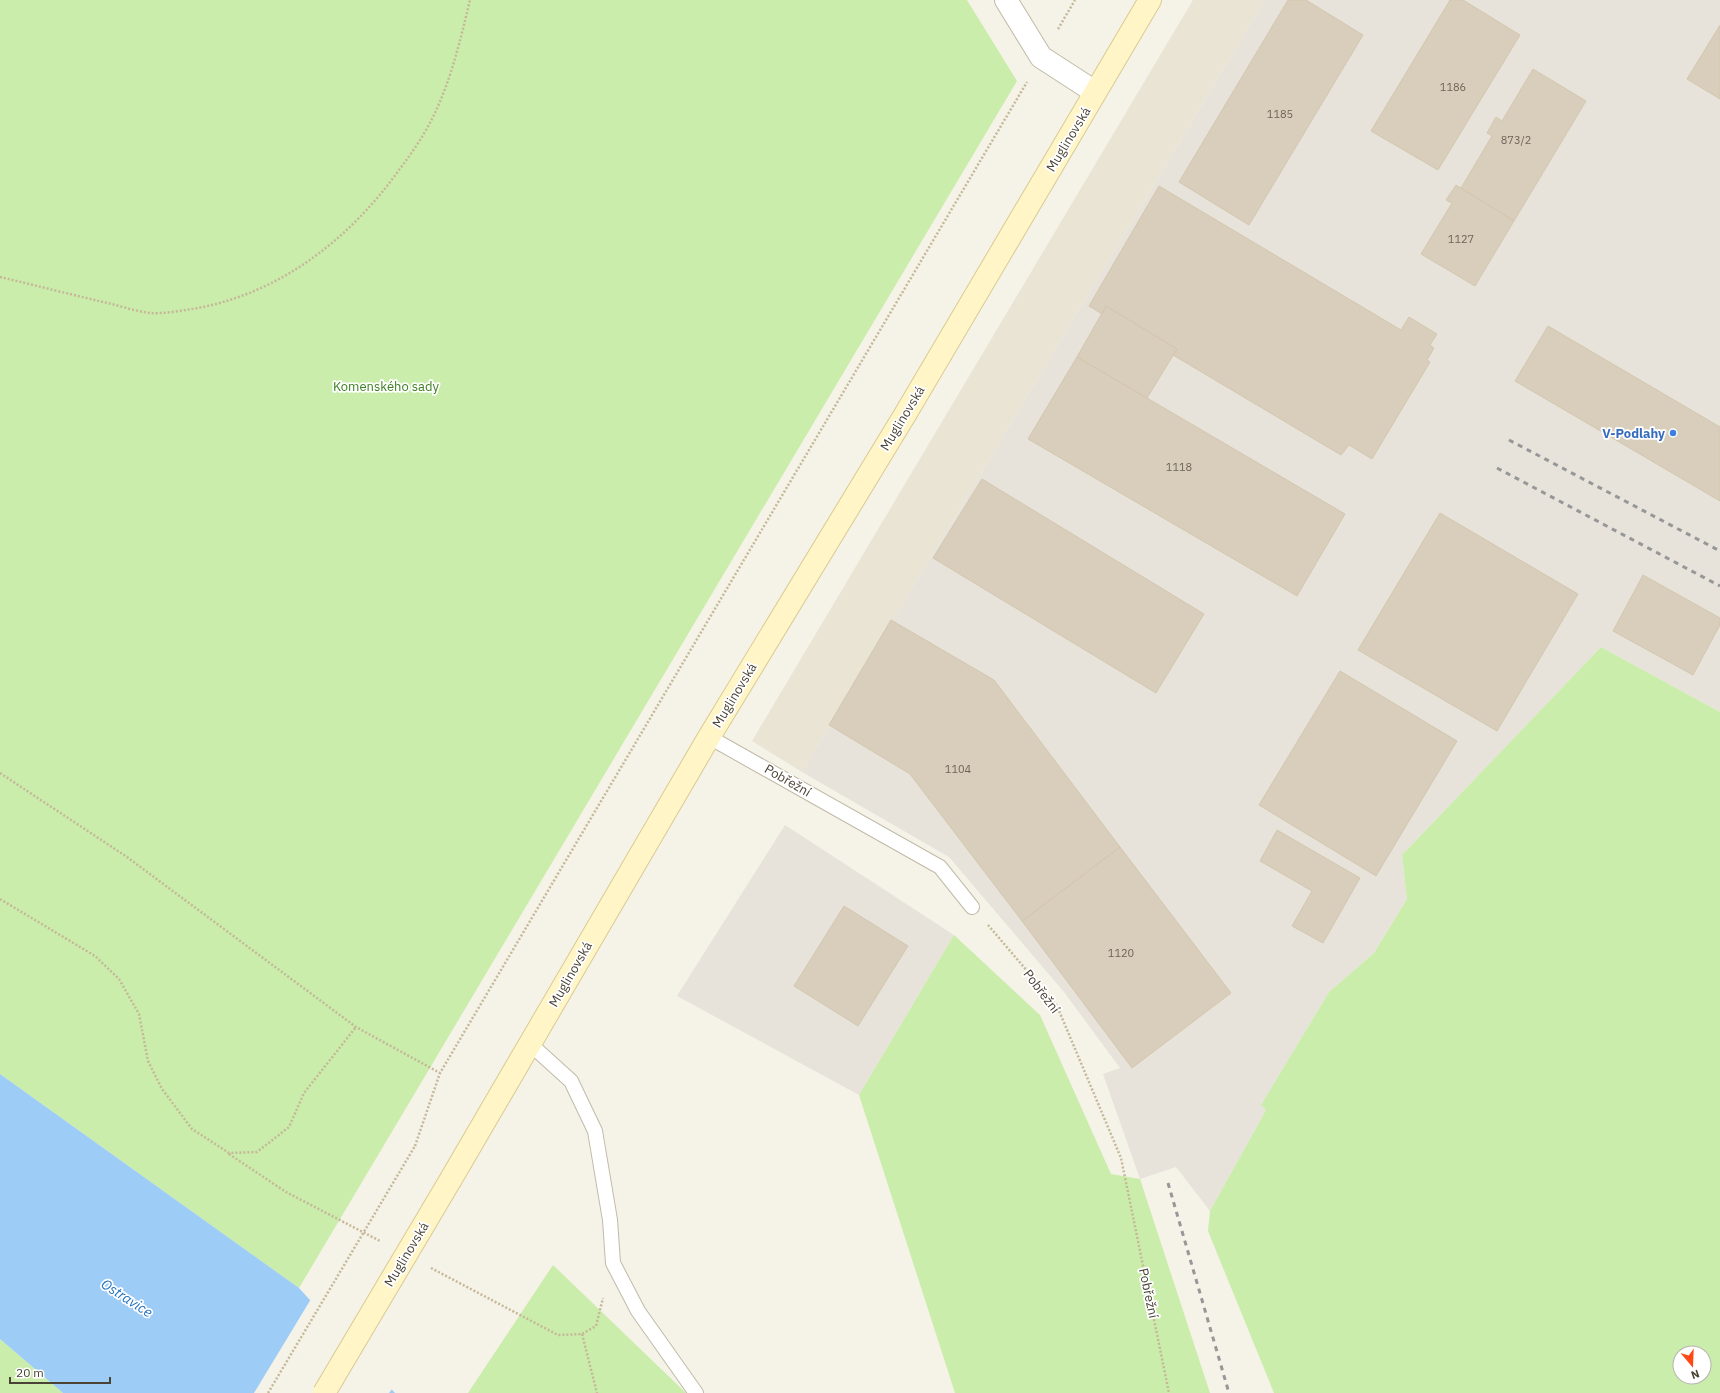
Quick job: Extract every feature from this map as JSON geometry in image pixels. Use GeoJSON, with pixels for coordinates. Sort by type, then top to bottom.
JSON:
{"type":"FeatureCollection","features":[{"type":"Feature","properties":{"kind":"main road","name":"Muglinovská"},"geometry":{"type":"LineString","coordinates":[[324,1393],[451,1179],[709,737],[906,413],[1150,0]]}},
{"type":"Feature","properties":{"kind":"street"},"geometry":{"type":"LineString","coordinates":[[1006,0],[1041,57],[1095,92]]}},
{"type":"Feature","properties":{"kind":"lane","name":"Pobřežní"},"geometry":{"type":"LineString","coordinates":[[709,737],[940,867],[972,907]]}},
{"type":"Feature","properties":{"kind":"lane"},"geometry":{"type":"LineString","coordinates":[[529,1043],[571,1081],[594,1131],[610,1220],[613,1263],[638,1311],[696,1393]]}},
{"type":"Feature","properties":{"kind":"path"},"geometry":{"type":"LineString","coordinates":[[0,277],[150,313],[181,311],[228,301],[265,286],[297,269],[338,240],[381,195],[410,156],[431,121],[443,96],[452,70],[470,0]]}},
{"type":"Feature","properties":{"kind":"path"},"geometry":{"type":"LineString","coordinates":[[1064,19],[1075,0]]}},
{"type":"Feature","properties":{"kind":"path"},"geometry":{"type":"LineString","coordinates":[[268,1393],[414,1146],[440,1073],[1030,76]]}},
{"type":"Feature","properties":{"kind":"path"},"geometry":{"type":"LineString","coordinates":[[0,773],[127,857],[356,1027],[440,1073]]}},
{"type":"Feature","properties":{"kind":"path"},"geometry":{"type":"LineString","coordinates":[[0,899],[95,956],[119,979],[139,1014],[148,1060],[162,1089],[192,1129],[229,1153],[257,1152],[289,1127],[304,1094],[356,1027]]}},
{"type":"Feature","properties":{"kind":"path","name":"Pobřežní"},"geometry":{"type":"LineString","coordinates":[[972,907],[1057,1006],[1121,1158],[1169,1393]]}},
{"type":"Feature","properties":{"kind":"path"},"geometry":{"type":"LineString","coordinates":[[582,1334],[597,1393]]}},
{"type":"Feature","properties":{"kind":"shaded area"},"geometry":{"type":"Polygon","coordinates":[[[1193,0],[1265,0],[802,772],[752,741],[1193,0]]]}},
{"type":"Feature","properties":{"kind":"shaded area"},"geometry":{"type":"Polygon","coordinates":[[[1265,0],[1720,0],[1720,712],[1601,647],[1402,855],[1407,899],[1374,953],[1329,992],[1261,1105],[1266,1110],[1210,1211],[1176,1167],[1140,1179],[1103,1074],[1120,1068],[1064,992],[949,857],[802,772],[1265,0]]]}},
{"type":"Feature","properties":{"kind":"shaded area"},"geometry":{"type":"Polygon","coordinates":[[[785,825],[954,935],[859,1095],[677,996],[785,825]]]}},
{"type":"Feature","properties":{"kind":"green space","name":"Komenského sady"},"geometry":{"type":"Polygon","coordinates":[[[0,0],[967,0],[1017,81],[299,1288],[0,1074],[0,0]]]}},
{"type":"Feature","properties":{"kind":"green space"},"geometry":{"type":"Polygon","coordinates":[[[1601,647],[1720,712],[1720,1393],[1274,1393],[1208,1231],[1210,1211],[1266,1110],[1261,1105],[1329,992],[1374,953],[1407,899],[1402,855],[1601,647]]]}},
{"type":"Feature","properties":{"kind":"green space"},"geometry":{"type":"Polygon","coordinates":[[[954,935],[1040,1015],[1111,1174],[1140,1179],[1210,1393],[955,1393],[859,1095],[954,935]]]}},
{"type":"Feature","properties":{"kind":"green space"},"geometry":{"type":"Polygon","coordinates":[[[553,1265],[686,1393],[468,1393],[553,1265]]]}},
{"type":"Feature","properties":{"kind":"green space"},"geometry":{"type":"Polygon","coordinates":[[[0,1339],[63,1393],[0,1393],[0,1339]]]}},
{"type":"Feature","properties":{"kind":"water","name":"Ostravice"},"geometry":{"type":"Polygon","coordinates":[[[0,1074],[299,1288],[395,1393],[63,1393],[0,1339],[0,1074]]]}},
{"type":"Feature","properties":{"kind":"pier"},"geometry":{"type":"Polygon","coordinates":[[[311,1299],[393,1388],[389,1393],[254,1393],[311,1299]]]}},
{"type":"Feature","properties":{"kind":"building"},"geometry":{"type":"Polygon","coordinates":[[[1288,0],[1306,0],[1363,35],[1249,225],[1179,182],[1288,0]]]}},
{"type":"Feature","properties":{"kind":"building"},"geometry":{"type":"Polygon","coordinates":[[[1450,0],[1463,0],[1520,35],[1438,170],[1371,131],[1450,0]]]}},
{"type":"Feature","properties":{"kind":"building"},"geometry":{"type":"Polygon","coordinates":[[[1720,25],[1720,99],[1687,79],[1720,25]]]}},
{"type":"Feature","properties":{"kind":"building"},"geometry":{"type":"Polygon","coordinates":[[[1533,69],[1586,101],[1514,221],[1461,188],[1492,136],[1487,133],[1496,117],[1502,121],[1533,69]]]}},
{"type":"Feature","properties":{"kind":"building"},"geometry":{"type":"Polygon","coordinates":[[[1456,185],[1514,221],[1475,286],[1421,254],[1452,203],[1446,200],[1456,185]]]}},
{"type":"Feature","properties":{"kind":"building"},"geometry":{"type":"Polygon","coordinates":[[[1159,186],[1401,330],[1409,317],[1437,334],[1430,345],[1434,348],[1427,360],[1430,362],[1372,459],[1349,445],[1341,455],[1173,355],[1177,349],[1106,306],[1102,314],[1089,306],[1159,186]]]}},
{"type":"Feature","properties":{"kind":"building"},"geometry":{"type":"Polygon","coordinates":[[[1106,306],[1177,349],[1147,398],[1077,357],[1106,306]]]}},
{"type":"Feature","properties":{"kind":"building"},"geometry":{"type":"Polygon","coordinates":[[[1548,326],[1720,427],[1720,501],[1515,381],[1548,326]]]}},
{"type":"Feature","properties":{"kind":"building"},"geometry":{"type":"Polygon","coordinates":[[[1077,357],[1345,514],[1297,596],[1028,439],[1077,357]]]}},
{"type":"Feature","properties":{"kind":"building"},"geometry":{"type":"Polygon","coordinates":[[[982,479],[1204,614],[1156,693],[933,558],[982,479]]]}},
{"type":"Feature","properties":{"kind":"building"},"geometry":{"type":"Polygon","coordinates":[[[1440,513],[1578,594],[1497,731],[1358,650],[1440,513]]]}},
{"type":"Feature","properties":{"kind":"building"},"geometry":{"type":"Polygon","coordinates":[[[1643,575],[1720,618],[1720,625],[1693,675],[1613,631],[1643,575]]]}},
{"type":"Feature","properties":{"kind":"building"},"geometry":{"type":"Polygon","coordinates":[[[891,620],[994,680],[1120,847],[1022,921],[910,774],[829,725],[891,620]]]}},
{"type":"Feature","properties":{"kind":"building"},"geometry":{"type":"Polygon","coordinates":[[[1340,671],[1457,741],[1376,876],[1259,805],[1340,671]]]}},
{"type":"Feature","properties":{"kind":"building"},"geometry":{"type":"Polygon","coordinates":[[[1277,830],[1360,878],[1323,943],[1292,926],[1312,891],[1260,861],[1277,830]]]}},
{"type":"Feature","properties":{"kind":"building"},"geometry":{"type":"Polygon","coordinates":[[[1120,847],[1231,993],[1132,1068],[1022,921],[1120,847]]]}},
{"type":"Feature","properties":{"kind":"building"},"geometry":{"type":"Polygon","coordinates":[[[844,906],[908,946],[858,1026],[794,986],[844,906]]]}},
{"type":"Feature","properties":{"kind":"railway"},"geometry":{"type":"LineString","coordinates":[[1509,440],[1720,551]]}},
{"type":"Feature","properties":{"kind":"railway"},"geometry":{"type":"LineString","coordinates":[[1497,468],[1720,586]]}},
{"type":"Feature","properties":{"kind":"railway"},"geometry":{"type":"LineString","coordinates":[[1168,1183],[1229,1393]]}},
{"type":"Feature","properties":{"kind":"place","name":"V-Podlahy"},"geometry":{"type":"Point","coordinates":[1673,433]}}]}
